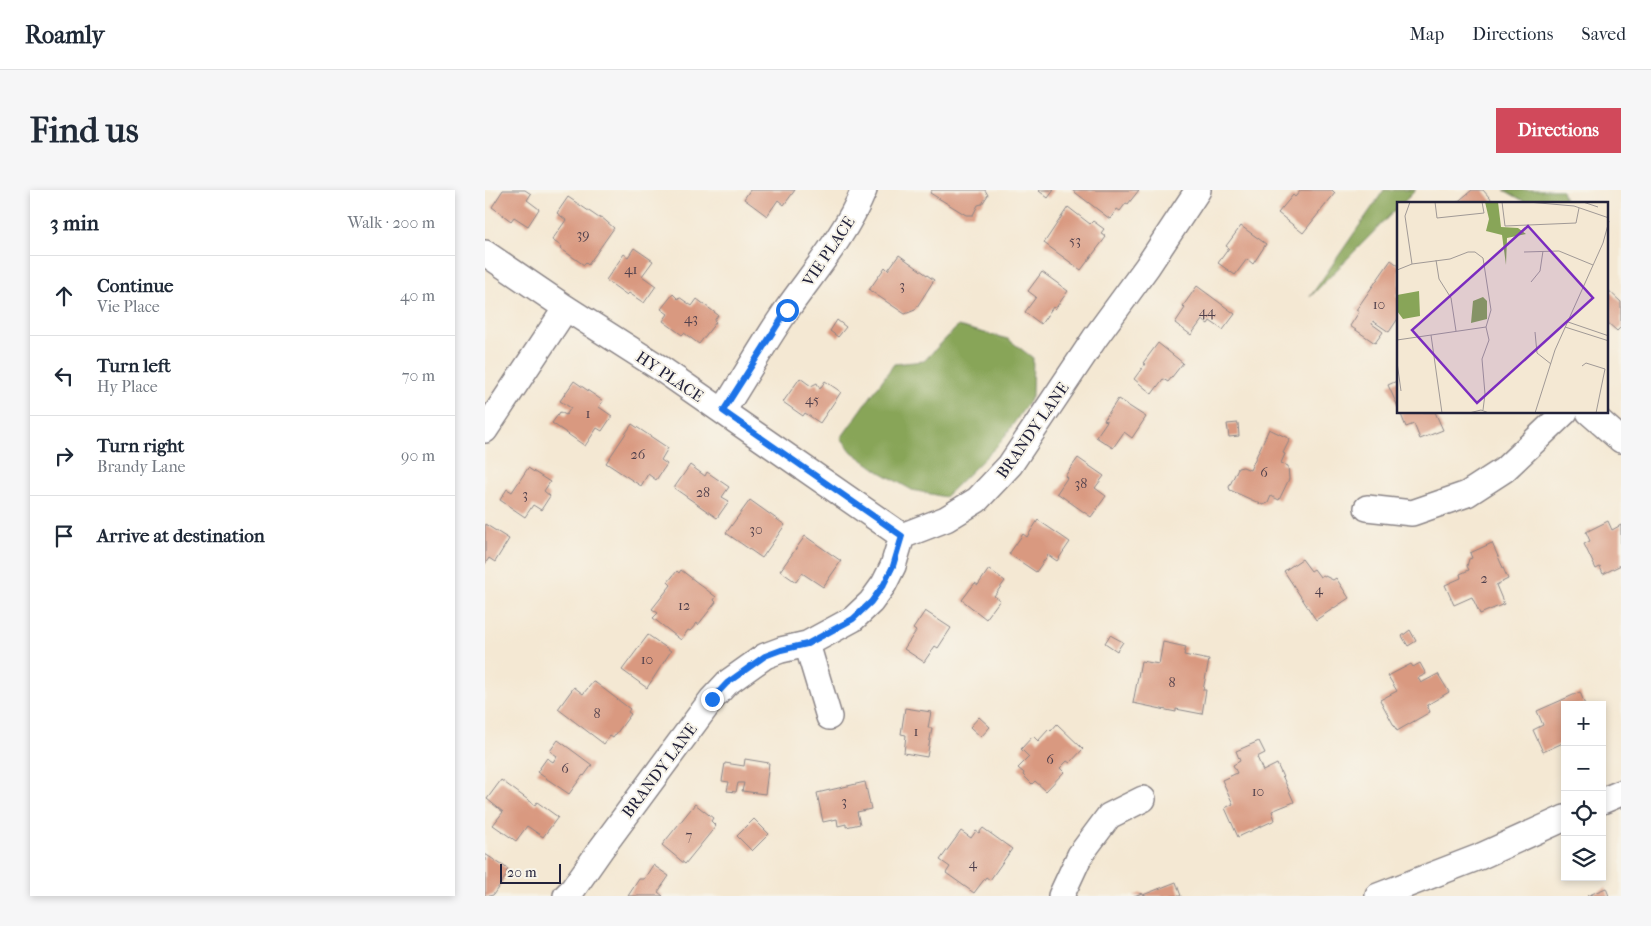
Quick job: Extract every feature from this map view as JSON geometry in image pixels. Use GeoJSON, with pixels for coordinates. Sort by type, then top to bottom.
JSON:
{"type":"FeatureCollection","features":[{"type":"Feature","properties":{"kind":"street","name":"VIE PLACE"},"geometry":{"type":"LineString","coordinates":[[723,411],[787,310],[833,247],[858,205],[864,190]]}},
{"type":"Feature","properties":{"kind":"street","name":"BRANDY LANE"},"geometry":{"type":"LineString","coordinates":[[566,896],[712,699],[727,683],[765,656],[807,644],[853,619],[871,602],[884,584],[893,566],[902,536],[946,519],[977,500],[1010,465],[1095,338],[1147,267],[1198,190]]}},
{"type":"Feature","properties":{"kind":"street","name":"HY PLACE"},"geometry":{"type":"LineString","coordinates":[[485,254],[660,368],[902,536]]}},
{"type":"Feature","properties":{"kind":"street"},"geometry":{"type":"LineString","coordinates":[[485,430],[566,308]]}},
{"type":"Feature","properties":{"kind":"street"},"geometry":{"type":"LineString","coordinates":[[1367,508],[1412,513],[1467,494],[1504,470],[1563,414]]}},
{"type":"Feature","properties":{"kind":"street"},"geometry":{"type":"LineString","coordinates":[[1591,414],[1621,440]]}},
{"type":"Feature","properties":{"kind":"street"},"geometry":{"type":"LineString","coordinates":[[807,644],[829,717]]}},
{"type":"Feature","properties":{"kind":"street"},"geometry":{"type":"LineString","coordinates":[[1606,799],[1621,793]]}},
{"type":"Feature","properties":{"kind":"street"},"geometry":{"type":"LineString","coordinates":[[1061,896],[1079,855],[1109,816],[1143,799]]}},
{"type":"Feature","properties":{"kind":"street"},"geometry":{"type":"LineString","coordinates":[[1378,896],[1479,857],[1561,820]]}},
{"type":"Feature","properties":{"kind":"green space"},"geometry":{"type":"Polygon","coordinates":[[[1384,190],[1416,190],[1404,202],[1397,202],[1397,208],[1310,297],[1384,190]]]}},
{"type":"Feature","properties":{"kind":"green space"},"geometry":{"type":"Polygon","coordinates":[[[1504,190],[1562,190],[1565,202],[1525,202],[1504,190]]]}},
{"type":"Feature","properties":{"kind":"green space"},"geometry":{"type":"Polygon","coordinates":[[[958,326],[1008,339],[1033,358],[1032,397],[1000,443],[945,497],[912,490],[880,472],[852,452],[841,438],[894,364],[924,361],[958,326]]]}},
{"type":"Feature","properties":{"kind":"building"},"geometry":{"type":"Polygon","coordinates":[[[503,190],[525,190],[531,194],[527,200],[539,209],[528,226],[514,217],[511,221],[492,207],[503,190]]]}},
{"type":"Feature","properties":{"kind":"building"},"geometry":{"type":"Polygon","coordinates":[[[750,190],[795,190],[784,205],[778,200],[767,216],[744,199],[750,190]]]}},
{"type":"Feature","properties":{"kind":"building"},"geometry":{"type":"Polygon","coordinates":[[[932,190],[985,190],[988,195],[982,204],[978,205],[973,215],[966,215],[930,193],[932,190]]]}},
{"type":"Feature","properties":{"kind":"building"},"geometry":{"type":"Polygon","coordinates":[[[1040,190],[1054,190],[1048,198],[1040,190]]]}},
{"type":"Feature","properties":{"kind":"building"},"geometry":{"type":"Polygon","coordinates":[[[1072,190],[1139,190],[1120,211],[1117,209],[1110,219],[1072,190]]]}},
{"type":"Feature","properties":{"kind":"building"},"geometry":{"type":"Polygon","coordinates":[[[1301,190],[1332,190],[1335,193],[1303,233],[1278,213],[1293,195],[1295,197],[1301,190]]]}},
{"type":"Feature","properties":{"kind":"building"},"geometry":{"type":"Polygon","coordinates":[[[1472,190],[1483,190],[1493,202],[1457,202],[1472,190]]]}},
{"type":"Feature","properties":{"kind":"building"},"geometry":{"type":"Polygon","coordinates":[[[568,197],[599,218],[600,216],[614,228],[588,265],[586,263],[584,265],[552,240],[566,220],[557,213],[568,197]]]}},
{"type":"Feature","properties":{"kind":"building"},"geometry":{"type":"Polygon","coordinates":[[[1068,207],[1090,224],[1093,221],[1104,229],[1101,233],[1106,237],[1081,270],[1044,243],[1068,207]]]}},
{"type":"Feature","properties":{"kind":"building"},"geometry":{"type":"Polygon","coordinates":[[[1241,226],[1266,244],[1253,264],[1247,259],[1235,275],[1218,263],[1229,248],[1226,246],[1241,226]]]}},
{"type":"Feature","properties":{"kind":"building"},"geometry":{"type":"Polygon","coordinates":[[[634,248],[653,261],[642,276],[656,286],[644,303],[629,293],[627,295],[606,280],[624,254],[628,257],[634,248]]]}},
{"type":"Feature","properties":{"kind":"building"},"geometry":{"type":"Polygon","coordinates":[[[899,255],[934,280],[915,310],[905,314],[869,290],[885,267],[888,270],[899,255]]]}},
{"type":"Feature","properties":{"kind":"building"},"geometry":{"type":"Polygon","coordinates":[[[1391,260],[1397,264],[1397,320],[1389,332],[1373,321],[1372,324],[1383,332],[1375,343],[1350,326],[1359,312],[1356,310],[1391,260]]]}},
{"type":"Feature","properties":{"kind":"building"},"geometry":{"type":"Polygon","coordinates":[[[1042,272],[1068,291],[1041,324],[1025,312],[1036,297],[1028,291],[1042,272]]]}},
{"type":"Feature","properties":{"kind":"building"},"geometry":{"type":"Polygon","coordinates":[[[1197,286],[1235,314],[1223,330],[1210,321],[1208,324],[1202,320],[1191,335],[1175,323],[1185,308],[1183,306],[1197,286]]]}},
{"type":"Feature","properties":{"kind":"building"},"geometry":{"type":"Polygon","coordinates":[[[1609,291],[1621,302],[1621,327],[1617,331],[1609,324],[1609,291]]]}},
{"type":"Feature","properties":{"kind":"building"},"geometry":{"type":"Polygon","coordinates":[[[673,294],[678,299],[679,297],[692,306],[697,299],[718,315],[714,321],[716,322],[699,344],[684,333],[682,335],[663,321],[668,314],[661,309],[673,294]]]}},
{"type":"Feature","properties":{"kind":"building"},"geometry":{"type":"Polygon","coordinates":[[[837,320],[846,327],[838,337],[830,331],[837,320]]]}},
{"type":"Feature","properties":{"kind":"building"},"geometry":{"type":"Polygon","coordinates":[[[1158,343],[1183,363],[1168,382],[1163,379],[1152,394],[1134,379],[1158,343]]]}},
{"type":"Feature","properties":{"kind":"building"},"geometry":{"type":"Polygon","coordinates":[[[800,378],[811,386],[817,383],[820,389],[825,381],[841,392],[820,423],[805,413],[803,416],[783,402],[800,378]]]}},
{"type":"Feature","properties":{"kind":"building"},"geometry":{"type":"Polygon","coordinates":[[[574,381],[603,401],[599,407],[612,416],[602,431],[597,428],[585,446],[552,423],[560,412],[566,415],[571,408],[560,401],[574,381]]]}},
{"type":"Feature","properties":{"kind":"building"},"geometry":{"type":"Polygon","coordinates":[[[1397,381],[1397,405],[1388,385],[1397,381]]]}},
{"type":"Feature","properties":{"kind":"building"},"geometry":{"type":"Polygon","coordinates":[[[1118,399],[1146,417],[1132,438],[1124,432],[1113,448],[1096,437],[1107,421],[1104,420],[1118,399]]]}},
{"type":"Feature","properties":{"kind":"building"},"geometry":{"type":"Polygon","coordinates":[[[1401,414],[1436,414],[1443,430],[1420,439],[1414,424],[1406,427],[1401,414]]]}},
{"type":"Feature","properties":{"kind":"building"},"geometry":{"type":"Polygon","coordinates":[[[1238,423],[1239,436],[1229,437],[1227,424],[1238,423]]]}},
{"type":"Feature","properties":{"kind":"building"},"geometry":{"type":"Polygon","coordinates":[[[632,424],[668,448],[661,460],[667,464],[656,480],[648,474],[641,486],[606,463],[632,424]]]}},
{"type":"Feature","properties":{"kind":"building"},"geometry":{"type":"Polygon","coordinates":[[[1269,429],[1290,439],[1283,453],[1285,454],[1281,463],[1288,466],[1289,479],[1279,500],[1271,496],[1268,503],[1263,505],[1230,490],[1229,487],[1238,468],[1243,467],[1250,470],[1269,429]]]}},
{"type":"Feature","properties":{"kind":"building"},"geometry":{"type":"Polygon","coordinates":[[[1078,458],[1104,476],[1095,488],[1106,496],[1091,517],[1057,493],[1067,478],[1065,476],[1078,458]]]}},
{"type":"Feature","properties":{"kind":"building"},"geometry":{"type":"Polygon","coordinates":[[[690,465],[705,476],[707,472],[729,487],[722,497],[729,501],[717,518],[674,488],[690,465]]]}},
{"type":"Feature","properties":{"kind":"building"},"geometry":{"type":"Polygon","coordinates":[[[528,468],[550,482],[544,491],[550,496],[541,510],[533,505],[525,517],[500,500],[507,489],[512,492],[528,468]]]}},
{"type":"Feature","properties":{"kind":"building"},"geometry":{"type":"Polygon","coordinates":[[[750,500],[785,525],[762,558],[726,533],[750,500]]]}},
{"type":"Feature","properties":{"kind":"building"},"geometry":{"type":"Polygon","coordinates":[[[1038,520],[1070,542],[1057,561],[1048,555],[1036,572],[1009,554],[1023,534],[1027,537],[1038,520]]]}},
{"type":"Feature","properties":{"kind":"building"},"geometry":{"type":"Polygon","coordinates":[[[1608,521],[1612,530],[1621,525],[1621,565],[1603,574],[1600,567],[1596,569],[1584,544],[1590,541],[1586,532],[1608,521]]]}},
{"type":"Feature","properties":{"kind":"building"},"geometry":{"type":"Polygon","coordinates":[[[485,524],[509,539],[495,562],[489,558],[485,564],[485,524]]]}},
{"type":"Feature","properties":{"kind":"building"},"geometry":{"type":"Polygon","coordinates":[[[805,536],[841,561],[823,587],[802,573],[796,582],[780,571],[805,536]]]}},
{"type":"Feature","properties":{"kind":"building"},"geometry":{"type":"Polygon","coordinates":[[[1492,543],[1508,579],[1496,585],[1504,604],[1480,614],[1472,597],[1454,605],[1445,585],[1461,578],[1460,574],[1469,570],[1467,566],[1469,559],[1472,558],[1470,553],[1492,543]]]}},
{"type":"Feature","properties":{"kind":"building"},"geometry":{"type":"Polygon","coordinates":[[[1302,559],[1311,571],[1314,569],[1320,577],[1323,575],[1333,580],[1336,578],[1349,598],[1316,620],[1284,571],[1302,559]]]}},
{"type":"Feature","properties":{"kind":"building"},"geometry":{"type":"Polygon","coordinates":[[[989,569],[1005,581],[994,596],[1000,600],[986,619],[962,600],[975,583],[978,585],[989,569]]]}},
{"type":"Feature","properties":{"kind":"building"},"geometry":{"type":"Polygon","coordinates":[[[681,570],[716,597],[714,600],[716,602],[698,625],[697,623],[690,631],[688,630],[681,640],[653,618],[658,613],[652,609],[671,585],[668,582],[677,571],[679,573],[681,570]]]}},
{"type":"Feature","properties":{"kind":"building"},"geometry":{"type":"Polygon","coordinates":[[[925,611],[951,628],[938,648],[935,646],[924,662],[904,649],[916,631],[913,629],[925,611]]]}},
{"type":"Feature","properties":{"kind":"building"},"geometry":{"type":"Polygon","coordinates":[[[1410,630],[1416,641],[1408,646],[1402,636],[1410,630]]]}},
{"type":"Feature","properties":{"kind":"building"},"geometry":{"type":"Polygon","coordinates":[[[648,635],[671,651],[647,688],[622,670],[648,635]]]}},
{"type":"Feature","properties":{"kind":"building"},"geometry":{"type":"Polygon","coordinates":[[[1110,635],[1123,642],[1117,651],[1105,643],[1110,635]]]}},
{"type":"Feature","properties":{"kind":"building"},"geometry":{"type":"Polygon","coordinates":[[[1163,642],[1186,647],[1184,655],[1209,660],[1203,690],[1206,690],[1202,714],[1176,709],[1176,712],[1133,703],[1141,661],[1159,664],[1163,642]]]}},
{"type":"Feature","properties":{"kind":"building"},"geometry":{"type":"Polygon","coordinates":[[[1420,663],[1426,674],[1418,678],[1421,683],[1438,674],[1449,692],[1427,705],[1430,712],[1397,731],[1380,700],[1397,691],[1388,676],[1411,664],[1413,667],[1420,663]]]}},
{"type":"Feature","properties":{"kind":"building"},"geometry":{"type":"Polygon","coordinates":[[[593,682],[630,709],[628,712],[631,714],[613,738],[610,736],[604,744],[558,709],[574,687],[583,694],[593,682]]]}},
{"type":"Feature","properties":{"kind":"building"},"geometry":{"type":"Polygon","coordinates":[[[1580,692],[1583,701],[1561,701],[1561,744],[1543,752],[1533,730],[1543,725],[1537,711],[1580,692]]]}},
{"type":"Feature","properties":{"kind":"building"},"geometry":{"type":"Polygon","coordinates":[[[905,708],[931,712],[928,728],[932,728],[927,757],[904,753],[906,735],[901,734],[905,708]]]}},
{"type":"Feature","properties":{"kind":"building"},"geometry":{"type":"Polygon","coordinates":[[[979,717],[990,727],[981,737],[970,727],[979,717]]]}},
{"type":"Feature","properties":{"kind":"building"},"geometry":{"type":"Polygon","coordinates":[[[1057,724],[1083,749],[1070,763],[1067,761],[1060,768],[1064,772],[1046,791],[1035,781],[1032,784],[1018,768],[1029,757],[1021,749],[1033,736],[1038,741],[1049,729],[1051,731],[1057,724]]]}},
{"type":"Feature","properties":{"kind":"building"},"geometry":{"type":"Polygon","coordinates":[[[558,740],[592,765],[569,794],[537,772],[547,758],[553,762],[557,756],[550,751],[558,740]]]}},
{"type":"Feature","properties":{"kind":"building"},"geometry":{"type":"Polygon","coordinates":[[[1259,741],[1265,753],[1257,757],[1263,771],[1277,764],[1294,802],[1272,811],[1275,820],[1238,837],[1225,808],[1233,804],[1222,780],[1237,773],[1233,765],[1240,761],[1236,751],[1259,741]]]}},
{"type":"Feature","properties":{"kind":"building"},"geometry":{"type":"Polygon","coordinates":[[[745,759],[769,763],[765,794],[742,791],[744,783],[738,783],[736,792],[727,791],[729,782],[722,781],[725,763],[744,766],[745,759]]]}},
{"type":"Feature","properties":{"kind":"building"},"geometry":{"type":"Polygon","coordinates":[[[501,780],[535,805],[537,802],[558,817],[543,837],[527,826],[516,841],[493,825],[503,812],[487,799],[501,780]]]}},
{"type":"Feature","properties":{"kind":"building"},"geometry":{"type":"Polygon","coordinates":[[[865,782],[871,809],[857,812],[860,824],[846,827],[846,824],[838,826],[837,819],[823,822],[817,793],[865,782]]]}},
{"type":"Feature","properties":{"kind":"building"},"geometry":{"type":"Polygon","coordinates":[[[695,804],[713,818],[711,821],[716,826],[685,864],[662,845],[695,804]]]}},
{"type":"Feature","properties":{"kind":"building"},"geometry":{"type":"Polygon","coordinates":[[[754,819],[769,834],[752,851],[737,836],[754,819]]]}},
{"type":"Feature","properties":{"kind":"building"},"geometry":{"type":"Polygon","coordinates":[[[983,828],[1012,849],[990,880],[986,877],[974,893],[946,873],[950,867],[940,860],[961,831],[971,838],[976,831],[979,833],[983,828]]]}},
{"type":"Feature","properties":{"kind":"building"},"geometry":{"type":"Polygon","coordinates":[[[485,854],[508,869],[506,872],[508,873],[493,895],[489,896],[485,896],[485,854]]]}},
{"type":"Feature","properties":{"kind":"building"},"geometry":{"type":"Polygon","coordinates":[[[653,865],[669,876],[658,892],[663,896],[628,896],[639,879],[644,879],[653,865]]]}},
{"type":"Feature","properties":{"kind":"building"},"geometry":{"type":"Polygon","coordinates":[[[1176,882],[1181,896],[1134,896],[1142,893],[1143,895],[1176,882]]]}},
{"type":"Feature","properties":{"kind":"building"},"geometry":{"type":"Polygon","coordinates":[[[1606,888],[1609,896],[1587,896],[1606,888]]]}},
{"type":"Feature","properties":{"kind":"route"},"geometry":{"type":"LineString","coordinates":[[712,699],[727,683],[765,656],[807,644],[853,619],[871,602],[884,584],[893,566],[902,536],[723,411],[787,310]]}}]}
